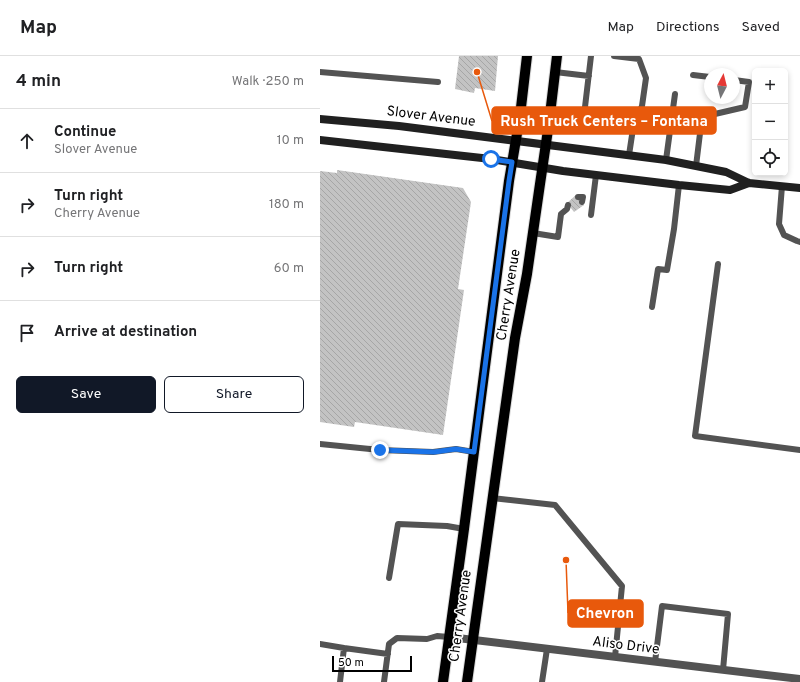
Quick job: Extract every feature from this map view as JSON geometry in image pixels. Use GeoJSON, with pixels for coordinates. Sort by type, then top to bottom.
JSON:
{"type":"FeatureCollection","features":[{"type":"Feature","properties":{"kind":"main road","name":"Cherry Avenue"},"geometry":{"type":"LineString","coordinates":[[443,682],[509,181],[520,116],[527,56]]}},
{"type":"Feature","properties":{"kind":"main road","name":"Cherry Avenue"},"geometry":{"type":"LineString","coordinates":[[466,682],[515,338],[527,274],[546,145],[557,56]]}},
{"type":"Feature","properties":{"kind":"main road","name":"Slover Avenue"},"geometry":{"type":"LineString","coordinates":[[320,118],[399,126],[666,160],[726,172],[750,183],[800,188]]}},
{"type":"Feature","properties":{"kind":"main road","name":"Slover Avenue"},"geometry":{"type":"LineString","coordinates":[[320,140],[359,143],[512,162],[596,175],[679,185],[730,190],[750,183]]}},
{"type":"Feature","properties":{"kind":"street","name":"Aliso Drive"},"geometry":{"type":"LineString","coordinates":[[449,637],[800,679]]}},
{"type":"Feature","properties":{"kind":"lane"},"geometry":{"type":"LineString","coordinates":[[591,56],[584,107],[590,116],[634,122]]}},
{"type":"Feature","properties":{"kind":"lane"},"geometry":{"type":"LineString","coordinates":[[614,56],[639,59],[646,78],[642,106],[634,122],[629,155]]}},
{"type":"Feature","properties":{"kind":"lane"},"geometry":{"type":"LineString","coordinates":[[320,72],[438,82]]}},
{"type":"Feature","properties":{"kind":"lane"},"geometry":{"type":"LineString","coordinates":[[555,72],[589,76]]}},
{"type":"Feature","properties":{"kind":"lane"},"geometry":{"type":"LineString","coordinates":[[693,75],[704,76]]}},
{"type":"Feature","properties":{"kind":"lane"},"geometry":{"type":"LineString","coordinates":[[696,166],[702,117],[745,108],[749,82],[740,81]]}},
{"type":"Feature","properties":{"kind":"lane"},"geometry":{"type":"LineString","coordinates":[[666,160],[675,94]]}},
{"type":"Feature","properties":{"kind":"lane"},"geometry":{"type":"LineString","coordinates":[[592,215],[596,175]]}},
{"type":"Feature","properties":{"kind":"lane"},"geometry":{"type":"LineString","coordinates":[[652,306],[658,269],[667,270],[679,185]]}},
{"type":"Feature","properties":{"kind":"lane"},"geometry":{"type":"LineString","coordinates":[[782,186],[779,224],[784,235],[800,242]]}},
{"type":"Feature","properties":{"kind":"lane"},"geometry":{"type":"LineString","coordinates":[[581,199],[593,198]]}},
{"type":"Feature","properties":{"kind":"lane"},"geometry":{"type":"LineString","coordinates":[[533,233],[558,237],[561,214],[569,208]]}},
{"type":"Feature","properties":{"kind":"lane"},"geometry":{"type":"LineString","coordinates":[[718,264],[695,436],[800,450]]}},
{"type":"Feature","properties":{"kind":"lane"},"geometry":{"type":"LineString","coordinates":[[320,444],[380,450],[434,452],[456,449],[474,452]]}},
{"type":"Feature","properties":{"kind":"lane"},"geometry":{"type":"LineString","coordinates":[[492,498],[554,505],[622,586],[615,657]]}},
{"type":"Feature","properties":{"kind":"lane"},"geometry":{"type":"LineString","coordinates":[[388,578],[398,524],[447,526],[464,529]]}},
{"type":"Feature","properties":{"kind":"lane"},"geometry":{"type":"LineString","coordinates":[[655,662],[662,606],[728,614],[723,670]]}},
{"type":"Feature","properties":{"kind":"lane"},"geometry":{"type":"LineString","coordinates":[[384,682],[389,644],[397,638],[427,639],[437,636],[449,637]]}},
{"type":"Feature","properties":{"kind":"lane"},"geometry":{"type":"LineString","coordinates":[[320,644],[388,654]]}},
{"type":"Feature","properties":{"kind":"lane"},"geometry":{"type":"LineString","coordinates":[[340,682],[344,648]]}},
{"type":"Feature","properties":{"kind":"lane"},"geometry":{"type":"LineString","coordinates":[[542,682],[547,649]]}},
{"type":"Feature","properties":{"kind":"building"},"geometry":{"type":"Polygon","coordinates":[[[459,56],[498,56],[495,91],[475,88],[474,93],[455,89],[459,56]]]}},
{"type":"Feature","properties":{"kind":"building"},"geometry":{"type":"Polygon","coordinates":[[[337,170],[463,188],[471,202],[458,289],[464,290],[443,435],[355,422],[354,427],[320,422],[320,171],[337,173],[337,170]]]}},
{"type":"Feature","properties":{"kind":"building"},"geometry":{"type":"Polygon","coordinates":[[[576,195],[584,205],[574,212],[567,203],[576,195]]]}},
{"type":"Feature","properties":{"kind":"place","name":"Rush Truck Centers – Fontana"},"geometry":{"type":"Point","coordinates":[477,72]}},
{"type":"Feature","properties":{"kind":"place","name":"Chevron"},"geometry":{"type":"Point","coordinates":[566,560]}},
{"type":"Feature","properties":{"kind":"route"},"geometry":{"type":"LineString","coordinates":[[380,450],[434,452],[456,449],[474,452],[512,162],[491,159]]}}]}
